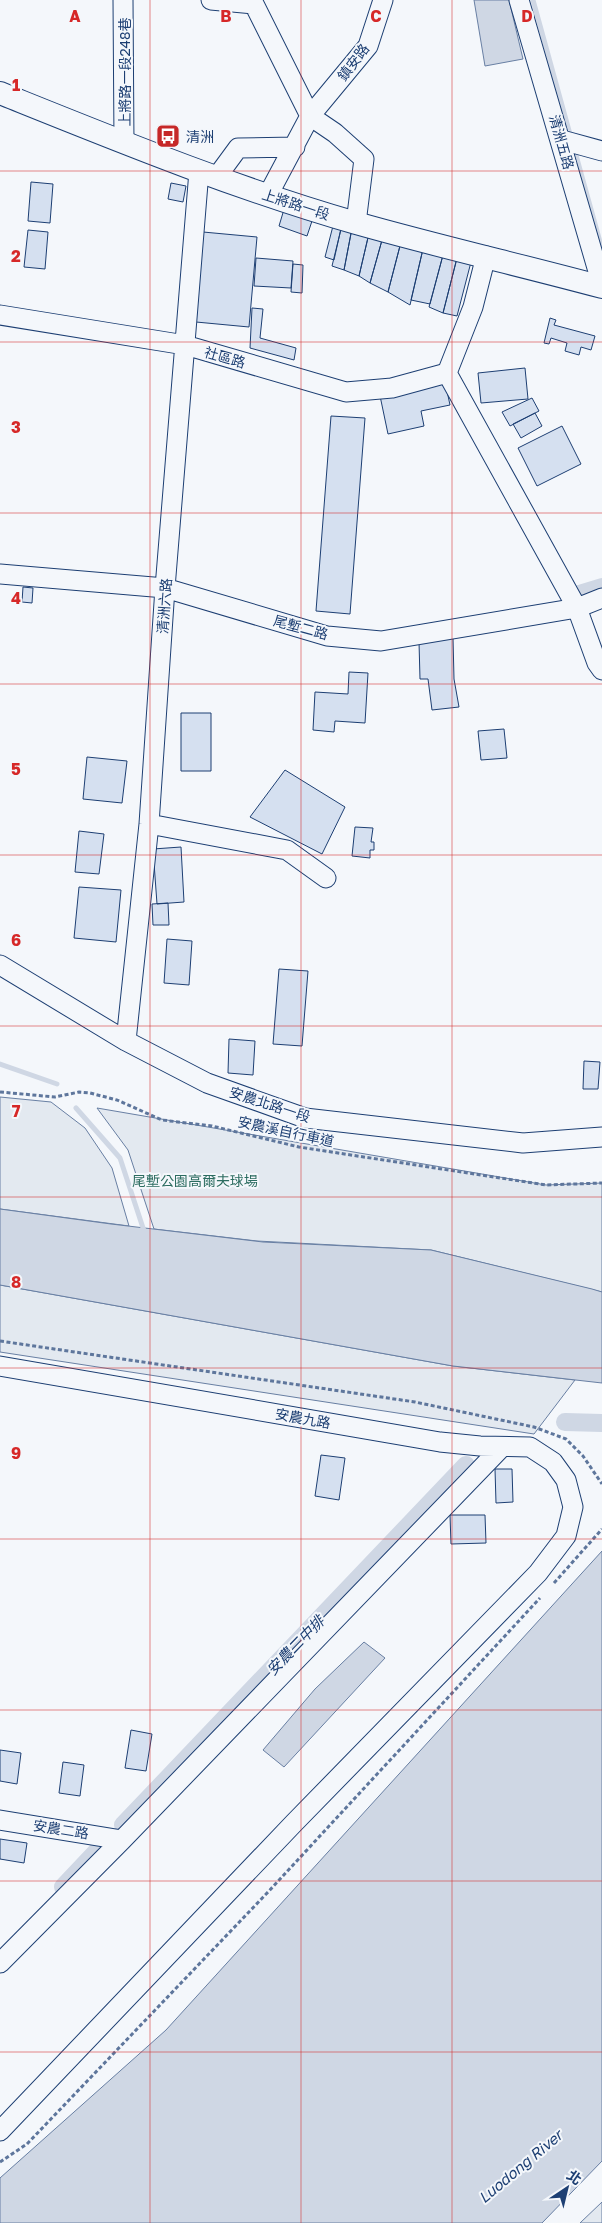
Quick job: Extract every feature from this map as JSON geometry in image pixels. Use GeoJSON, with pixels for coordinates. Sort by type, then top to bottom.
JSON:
{"type":"FeatureCollection","features":[{"type":"Feature","properties":{"kind":"main road","name":"上將路一段"},"geometry":{"type":"LineString","coordinates":[[0,92],[207,175],[268,195],[356,223],[602,286]]}},
{"type":"Feature","properties":{"kind":"street","name":"上將路一段248巷"},"geometry":{"type":"LineString","coordinates":[[123,0],[124,143]]}},
{"type":"Feature","properties":{"kind":"street"},"geometry":{"type":"LineString","coordinates":[[211,0],[254,4],[310,116],[335,133],[364,159],[356,223]]}},
{"type":"Feature","properties":{"kind":"street","name":"鎮安路"},"geometry":{"type":"LineString","coordinates":[[268,195],[310,116],[368,46],[383,0]]}},
{"type":"Feature","properties":{"kind":"street","name":"清洲五路"},"geometry":{"type":"LineString","coordinates":[[519,0],[562,140],[602,286]]}},
{"type":"Feature","properties":{"kind":"street"},"geometry":{"type":"LineString","coordinates":[[562,140],[602,151]]}},
{"type":"Feature","properties":{"kind":"street"},"geometry":{"type":"LineString","coordinates":[[207,175],[238,148],[295,147]]}},
{"type":"Feature","properties":{"kind":"street","name":"清洲六路"},"geometry":{"type":"LineString","coordinates":[[126,1041],[149,824],[184,345],[207,175]]}},
{"type":"Feature","properties":{"kind":"street"},"geometry":{"type":"LineString","coordinates":[[486,256],[473,308],[448,373],[577,608],[596,663],[602,670]]}},
{"type":"Feature","properties":{"kind":"street","name":"社區路"},"geometry":{"type":"LineString","coordinates":[[0,315],[184,345],[346,392],[392,388],[448,373]]}},
{"type":"Feature","properties":{"kind":"street","name":"尾塹二路"},"geometry":{"type":"LineString","coordinates":[[0,574],[165,588],[327,636],[381,641],[577,608],[602,598]]}},
{"type":"Feature","properties":{"kind":"street"},"geometry":{"type":"LineString","coordinates":[[149,824],[287,850],[326,878]]}},
{"type":"Feature","properties":{"kind":"street","name":"安農北路一段"},"geometry":{"type":"LineString","coordinates":[[0,965],[126,1041],[208,1084],[305,1118],[523,1143],[602,1137]]}},
{"type":"Feature","properties":{"kind":"street","name":"安農九路"},"geometry":{"type":"LineString","coordinates":[[0,1366],[440,1442],[501,1448],[530,1447],[553,1462],[566,1480],[573,1506],[566,1536],[538,1573],[294,1822],[0,2131]]}},
{"type":"Feature","properties":{"kind":"street"},"geometry":{"type":"LineString","coordinates":[[0,1963],[122,1840],[501,1448]]}},
{"type":"Feature","properties":{"kind":"street","name":"安農二路"},"geometry":{"type":"LineString","coordinates":[[0,1820],[122,1840]]}},
{"type":"Feature","properties":{"kind":"path","name":"安農溪自行車道"},"geometry":{"type":"LineString","coordinates":[[0,1092],[55,1097],[79,1092],[90,1093],[117,1100],[162,1120],[212,1126],[299,1147],[546,1186],[602,1183]]}},
{"type":"Feature","properties":{"kind":"path"},"geometry":{"type":"LineString","coordinates":[[0,1341],[415,1402],[534,1427],[566,1438],[584,1456],[602,1484]]}},
{"type":"Feature","properties":{"kind":"path"},"geometry":{"type":"LineString","coordinates":[[553,1584],[602,1529]]}},
{"type":"Feature","properties":{"kind":"path"},"geometry":{"type":"LineString","coordinates":[[0,2162],[27,2144],[269,1892],[546,1591]]}},
{"type":"Feature","properties":{"kind":"green space","name":"尾塹公園高爾夫球場"},"geometry":{"type":"Polygon","coordinates":[[[0,1097],[51,1102],[85,1128],[112,1168],[129,1226],[0,1209],[0,1097]]]}},
{"type":"Feature","properties":{"kind":"green space","name":"尾塹公園高爾夫球場"},"geometry":{"type":"Polygon","coordinates":[[[97,1108],[546,1185],[602,1183],[602,1292],[431,1250],[257,1241],[154,1229],[128,1150],[97,1108]]]}},
{"type":"Feature","properties":{"kind":"green space"},"geometry":{"type":"Polygon","coordinates":[[[0,1285],[453,1366],[575,1380],[534,1434],[0,1352],[0,1285]]]}},
{"type":"Feature","properties":{"kind":"green space"},"geometry":{"type":"Polygon","coordinates":[[[602,2202],[602,2223],[580,2223],[602,2202]]]}},
{"type":"Feature","properties":{"kind":"water"},"geometry":{"type":"Polygon","coordinates":[[[474,0],[509,0],[523,59],[485,66],[474,0]]]}},
{"type":"Feature","properties":{"kind":"water"},"geometry":{"type":"Polygon","coordinates":[[[0,1209],[263,1242],[431,1250],[592,1289],[602,1292],[602,1383],[453,1366],[0,1285],[0,1209]]]}},
{"type":"Feature","properties":{"kind":"water","name":"Luodong River"},"geometry":{"type":"Polygon","coordinates":[[[602,1551],[602,2161],[542,2223],[0,2223],[0,2178],[166,2030],[602,1551]]]}},
{"type":"Feature","properties":{"kind":"water"},"geometry":{"type":"Polygon","coordinates":[[[364,1642],[385,1658],[284,1767],[263,1750],[315,1689],[364,1642]]]}},
{"type":"Feature","properties":{"kind":"building"},"geometry":{"type":"Polygon","coordinates":[[[31,182],[53,184],[50,223],[28,221],[31,182]]]}},
{"type":"Feature","properties":{"kind":"building"},"geometry":{"type":"Polygon","coordinates":[[[171,183],[186,186],[183,202],[168,199],[171,183]]]}},
{"type":"Feature","properties":{"kind":"building"},"geometry":{"type":"Polygon","coordinates":[[[285,206],[314,215],[307,236],[279,226],[285,206]]]}},
{"type":"Feature","properties":{"kind":"building"},"geometry":{"type":"Polygon","coordinates":[[[343,221],[353,223],[344,270],[332,266],[343,221]]]}},
{"type":"Feature","properties":{"kind":"building"},"geometry":{"type":"Polygon","coordinates":[[[334,222],[342,224],[334,260],[325,257],[334,222]]]}},
{"type":"Feature","properties":{"kind":"building"},"geometry":{"type":"Polygon","coordinates":[[[353,223],[370,229],[359,276],[344,270],[353,223]]]}},
{"type":"Feature","properties":{"kind":"building"},"geometry":{"type":"Polygon","coordinates":[[[370,229],[384,233],[370,283],[359,276],[370,229]]]}},
{"type":"Feature","properties":{"kind":"building"},"geometry":{"type":"Polygon","coordinates":[[[28,230],[48,232],[45,269],[24,267],[28,230]]]}},
{"type":"Feature","properties":{"kind":"building"},"geometry":{"type":"Polygon","coordinates":[[[203,232],[257,237],[249,327],[196,322],[203,232]]]}},
{"type":"Feature","properties":{"kind":"building"},"geometry":{"type":"Polygon","coordinates":[[[384,233],[401,242],[388,292],[370,283],[384,233]]]}},
{"type":"Feature","properties":{"kind":"building"},"geometry":{"type":"Polygon","coordinates":[[[401,242],[423,249],[410,305],[388,292],[401,242]]]}},
{"type":"Feature","properties":{"kind":"building"},"geometry":{"type":"Polygon","coordinates":[[[423,249],[443,255],[430,304],[411,300],[423,249]]]}},
{"type":"Feature","properties":{"kind":"building"},"geometry":{"type":"Polygon","coordinates":[[[443,255],[457,258],[443,313],[429,307],[443,255]]]}},
{"type":"Feature","properties":{"kind":"building"},"geometry":{"type":"Polygon","coordinates":[[[256,258],[293,261],[291,288],[254,286],[256,258]]]}},
{"type":"Feature","properties":{"kind":"building"},"geometry":{"type":"Polygon","coordinates":[[[457,258],[471,262],[457,316],[443,313],[457,258]]]}},
{"type":"Feature","properties":{"kind":"building"},"geometry":{"type":"Polygon","coordinates":[[[293,264],[303,265],[302,293],[291,292],[293,264]]]}},
{"type":"Feature","properties":{"kind":"building"},"geometry":{"type":"Polygon","coordinates":[[[252,308],[263,309],[260,338],[296,348],[294,360],[250,348],[252,308]]]}},
{"type":"Feature","properties":{"kind":"building"},"geometry":{"type":"Polygon","coordinates":[[[550,318],[556,320],[554,325],[595,336],[591,350],[581,347],[579,355],[565,351],[567,343],[551,338],[549,344],[544,343],[550,318]]]}},
{"type":"Feature","properties":{"kind":"building"},"geometry":{"type":"Polygon","coordinates":[[[525,368],[528,399],[481,403],[478,373],[525,368]]]}},
{"type":"Feature","properties":{"kind":"building"},"geometry":{"type":"Polygon","coordinates":[[[444,377],[450,405],[421,411],[424,426],[388,434],[379,391],[444,377]]]}},
{"type":"Feature","properties":{"kind":"building"},"geometry":{"type":"Polygon","coordinates":[[[532,398],[539,411],[510,426],[502,412],[532,398]]]}},
{"type":"Feature","properties":{"kind":"building"},"geometry":{"type":"Polygon","coordinates":[[[535,413],[542,426],[521,438],[513,424],[535,413]]]}},
{"type":"Feature","properties":{"kind":"building"},"geometry":{"type":"Polygon","coordinates":[[[331,416],[365,418],[350,614],[316,611],[331,416]]]}},
{"type":"Feature","properties":{"kind":"building"},"geometry":{"type":"Polygon","coordinates":[[[562,426],[581,464],[537,486],[518,448],[562,426]]]}},
{"type":"Feature","properties":{"kind":"building"},"geometry":{"type":"Polygon","coordinates":[[[23,587],[33,588],[32,603],[22,602],[23,587]]]}},
{"type":"Feature","properties":{"kind":"building"},"geometry":{"type":"Polygon","coordinates":[[[453,638],[454,679],[459,707],[432,710],[428,679],[420,679],[419,642],[453,638]]]}},
{"type":"Feature","properties":{"kind":"building"},"geometry":{"type":"Polygon","coordinates":[[[349,672],[368,673],[365,723],[335,721],[334,732],[313,730],[315,692],[348,694],[349,672]]]}},
{"type":"Feature","properties":{"kind":"building"},"geometry":{"type":"Polygon","coordinates":[[[181,713],[211,713],[211,771],[181,771],[181,713]]]}},
{"type":"Feature","properties":{"kind":"building"},"geometry":{"type":"Polygon","coordinates":[[[504,729],[507,758],[481,760],[478,731],[504,729]]]}},
{"type":"Feature","properties":{"kind":"building"},"geometry":{"type":"Polygon","coordinates":[[[87,757],[127,761],[122,803],[83,799],[87,757]]]}},
{"type":"Feature","properties":{"kind":"building"},"geometry":{"type":"Polygon","coordinates":[[[285,770],[345,807],[322,854],[250,817],[285,770]]]}},
{"type":"Feature","properties":{"kind":"building"},"geometry":{"type":"Polygon","coordinates":[[[355,827],[373,828],[371,842],[374,842],[374,850],[370,850],[370,858],[352,856],[355,827]]]}},
{"type":"Feature","properties":{"kind":"building"},"geometry":{"type":"Polygon","coordinates":[[[79,831],[104,834],[99,874],[75,872],[79,831]]]}},
{"type":"Feature","properties":{"kind":"building"},"geometry":{"type":"Polygon","coordinates":[[[181,847],[184,902],[157,904],[153,849],[181,847]]]}},
{"type":"Feature","properties":{"kind":"building"},"geometry":{"type":"Polygon","coordinates":[[[79,887],[121,890],[116,942],[74,938],[79,887]]]}},
{"type":"Feature","properties":{"kind":"building"},"geometry":{"type":"Polygon","coordinates":[[[168,903],[169,925],[153,925],[152,904],[168,903]]]}},
{"type":"Feature","properties":{"kind":"building"},"geometry":{"type":"Polygon","coordinates":[[[167,939],[192,941],[189,985],[164,983],[167,939]]]}},
{"type":"Feature","properties":{"kind":"building"},"geometry":{"type":"Polygon","coordinates":[[[279,969],[308,971],[302,1046],[273,1044],[279,969]]]}},
{"type":"Feature","properties":{"kind":"building"},"geometry":{"type":"Polygon","coordinates":[[[229,1039],[255,1041],[253,1075],[228,1073],[229,1039]]]}},
{"type":"Feature","properties":{"kind":"building"},"geometry":{"type":"Polygon","coordinates":[[[584,1061],[600,1062],[598,1089],[583,1089],[584,1061]]]}},
{"type":"Feature","properties":{"kind":"building"},"geometry":{"type":"Polygon","coordinates":[[[321,1455],[345,1458],[339,1500],[315,1496],[321,1455]]]}},
{"type":"Feature","properties":{"kind":"building"},"geometry":{"type":"Polygon","coordinates":[[[495,1469],[512,1469],[513,1502],[496,1503],[495,1469]]]}},
{"type":"Feature","properties":{"kind":"building"},"geometry":{"type":"Polygon","coordinates":[[[450,1515],[485,1515],[486,1543],[451,1544],[450,1515]]]}},
{"type":"Feature","properties":{"kind":"building"},"geometry":{"type":"Polygon","coordinates":[[[131,1730],[152,1734],[146,1771],[125,1768],[131,1730]]]}},
{"type":"Feature","properties":{"kind":"building"},"geometry":{"type":"Polygon","coordinates":[[[0,1750],[21,1753],[17,1784],[0,1781],[0,1750]]]}},
{"type":"Feature","properties":{"kind":"building"},"geometry":{"type":"Polygon","coordinates":[[[63,1762],[84,1765],[80,1796],[59,1793],[63,1762]]]}},
{"type":"Feature","properties":{"kind":"building"},"geometry":{"type":"Polygon","coordinates":[[[0,1839],[27,1843],[24,1863],[0,1859],[0,1839]]]}},
{"type":"Feature","properties":{"kind":"waterway"},"geometry":{"type":"LineString","coordinates":[[533,0],[571,138]]}},
{"type":"Feature","properties":{"kind":"waterway"},"geometry":{"type":"LineString","coordinates":[[574,148],[602,249]]}},
{"type":"Feature","properties":{"kind":"waterway"},"geometry":{"type":"LineString","coordinates":[[579,594],[602,587]]}},
{"type":"Feature","properties":{"kind":"waterway"},"geometry":{"type":"LineString","coordinates":[[0,1064],[57,1084]]}},
{"type":"Feature","properties":{"kind":"waterway"},"geometry":{"type":"LineString","coordinates":[[76,1108],[120,1158],[145,1234]]}},
{"type":"Feature","properties":{"kind":"waterway","name":"安農二中排"},"geometry":{"type":"LineString","coordinates":[[565,1422],[602,1423]]}},
{"type":"Feature","properties":{"kind":"waterway","name":"安農二中排"},"geometry":{"type":"LineString","coordinates":[[123,1825],[466,1465]]}},
{"type":"Feature","properties":{"kind":"waterway","name":"安農二中排"},"geometry":{"type":"LineString","coordinates":[[63,1887],[97,1851]]}},
{"type":"Feature","properties":{"kind":"place","name":"清洲"},"geometry":{"type":"Point","coordinates":[168,136]}}]}
